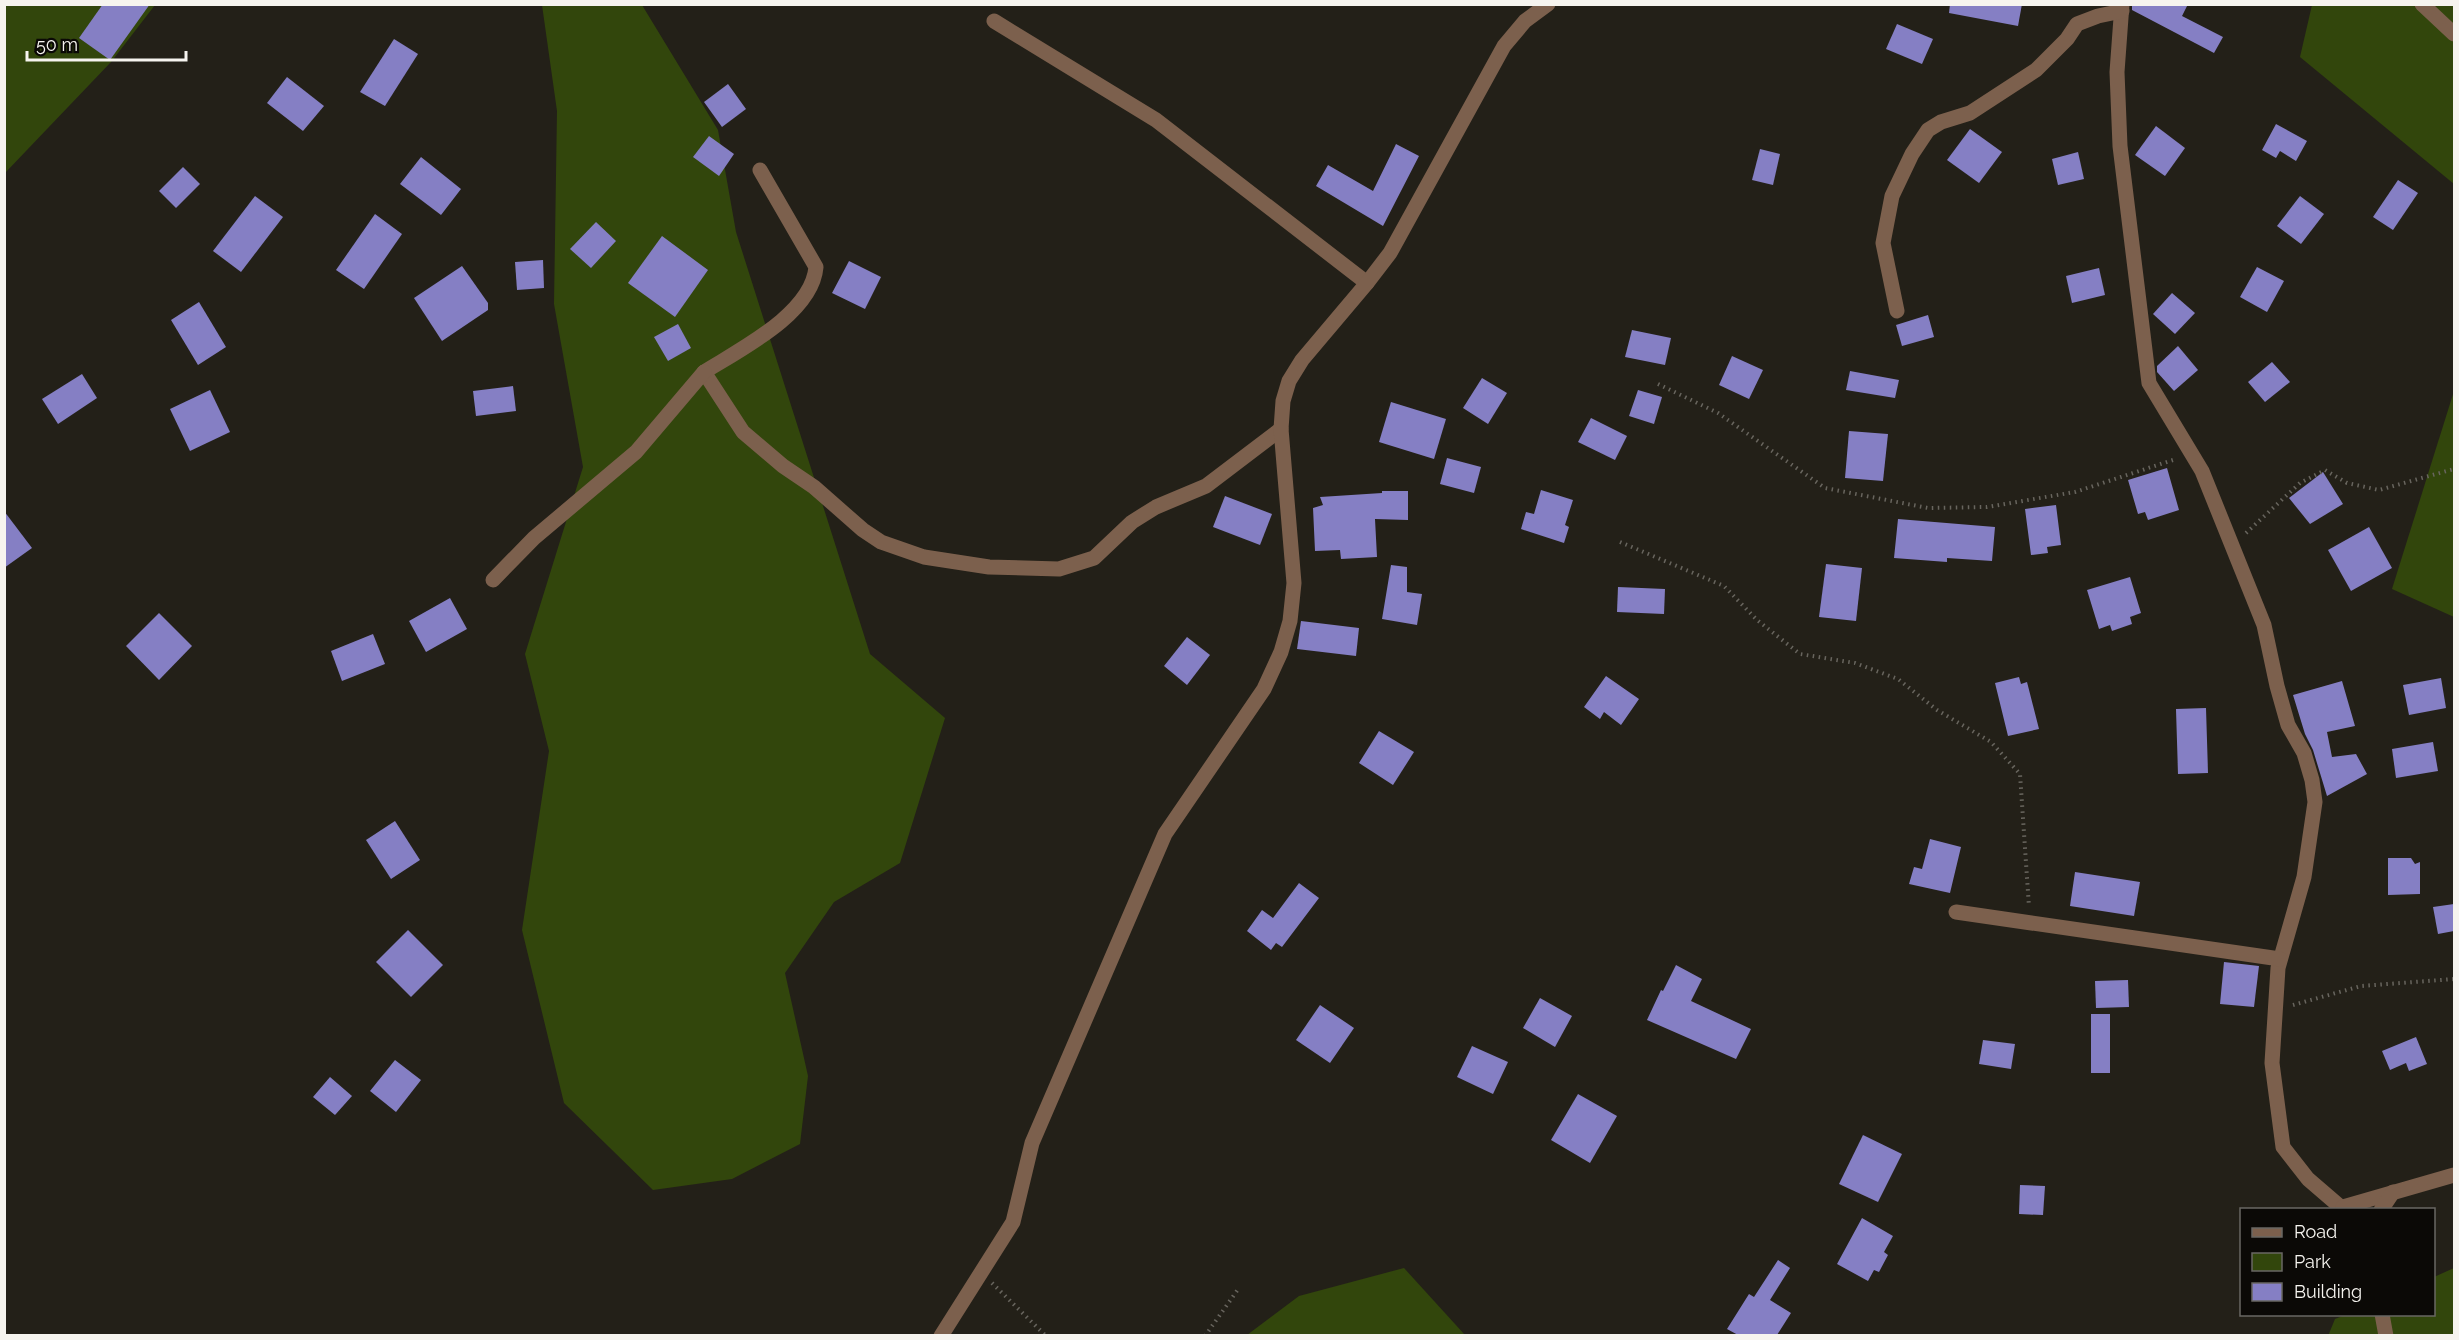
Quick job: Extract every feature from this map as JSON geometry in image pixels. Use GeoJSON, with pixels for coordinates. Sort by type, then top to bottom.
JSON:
{"type":"FeatureCollection","features":[{"type":"Feature","properties":{"kind":"street"},"geometry":{"type":"LineString","coordinates":[[940,1335],[1013,1222],[1032,1143],[1165,834],[1264,688],[1281,652],[1290,621],[1294,583],[1281,429],[1289,381],[1302,360],[1368,283],[1390,253],[1504,46],[1525,21],[1548,4]]}},
{"type":"Feature","properties":{"kind":"street"},"geometry":{"type":"LineString","coordinates":[[2422,4],[2454,34]]}},
{"type":"Feature","properties":{"kind":"street"},"geometry":{"type":"LineString","coordinates":[[1897,312],[1883,243],[1892,196],[1912,154],[1928,130],[1941,122],[1970,113],[2036,70],[2067,39],[2077,24],[2122,8],[2117,72],[2120,146],[2149,384],[2202,471],[2264,626],[2288,725],[2304,753],[2312,780],[2315,802],[2304,877],[2280,958],[2275,1011],[2272,1063],[2283,1146],[2308,1179],[2343,1208],[2393,1191],[2454,1175]]}},
{"type":"Feature","properties":{"kind":"street"},"geometry":{"type":"LineString","coordinates":[[994,21],[1156,120],[1368,283]]}},
{"type":"Feature","properties":{"kind":"street"},"geometry":{"type":"LineString","coordinates":[[494,580],[534,538],[636,452],[704,372],[761,337],[790,313],[807,292],[815,277],[816,267],[760,170]]}},
{"type":"Feature","properties":{"kind":"street"},"geometry":{"type":"LineString","coordinates":[[704,372],[743,432],[783,466],[814,487],[863,530],[881,542],[924,557],[989,567],[1059,569],[1094,558],[1132,522],[1156,507],[1206,486],[1281,429]]}},
{"type":"Feature","properties":{"kind":"street"},"geometry":{"type":"LineString","coordinates":[[1956,912],[2280,958]]}},
{"type":"Feature","properties":{"kind":"street"},"geometry":{"type":"LineString","coordinates":[[2382,1208],[2393,1191]]}},
{"type":"Feature","properties":{"kind":"street"},"geometry":{"type":"LineString","coordinates":[[2382,1316],[2386,1335]]}},
{"type":"Feature","properties":{"kind":"path"},"geometry":{"type":"LineString","coordinates":[[1658,384],[1718,413],[1825,488],[1928,508],[1987,507],[2074,492],[2191,454]]}},
{"type":"Feature","properties":{"kind":"path"},"geometry":{"type":"LineString","coordinates":[[2232,545],[2300,483],[2325,470],[2347,483],[2379,490],[2454,469]]}},
{"type":"Feature","properties":{"kind":"path"},"geometry":{"type":"LineString","coordinates":[[1620,542],[1724,586],[1757,620],[1800,654],[1855,663],[1898,679],[1937,710],[1991,742],[2020,774],[2030,922]]}},
{"type":"Feature","properties":{"kind":"path"},"geometry":{"type":"LineString","coordinates":[[2275,1011],[2361,986],[2454,979]]}},
{"type":"Feature","properties":{"kind":"path"},"geometry":{"type":"LineString","coordinates":[[981,1273],[1046,1335]]}},
{"type":"Feature","properties":{"kind":"path"},"geometry":{"type":"LineString","coordinates":[[1205,1335],[1239,1288]]}},
{"type":"Feature","properties":{"kind":"green space"},"geometry":{"type":"Polygon","coordinates":[[[5,5],[155,5],[111,62],[5,173],[5,5]]]}},
{"type":"Feature","properties":{"kind":"green space"},"geometry":{"type":"Polygon","coordinates":[[[542,5],[642,5],[718,130],[736,232],[870,654],[945,718],[900,863],[834,902],[785,973],[808,1076],[800,1144],[732,1179],[653,1190],[564,1103],[522,930],[549,751],[525,654],[583,467],[554,304],[557,111],[542,5]]]}},
{"type":"Feature","properties":{"kind":"green space"},"geometry":{"type":"Polygon","coordinates":[[[2312,5],[2454,5],[2454,184],[2300,57],[2312,5]]]}},
{"type":"Feature","properties":{"kind":"green space"},"geometry":{"type":"Polygon","coordinates":[[[2454,391],[2454,617],[2392,589],[2454,391]]]}},
{"type":"Feature","properties":{"kind":"green space"},"geometry":{"type":"Polygon","coordinates":[[[1404,1268],[1465,1335],[1247,1335],[1299,1296],[1404,1268]]]}},
{"type":"Feature","properties":{"kind":"green space"},"geometry":{"type":"Polygon","coordinates":[[[2454,1268],[2454,1335],[2328,1336],[2335,1319],[2342,1316],[2435,1316],[2435,1277],[2454,1268]]]}},
{"type":"Feature","properties":{"kind":"building"},"geometry":{"type":"Polygon","coordinates":[[[103,4],[150,4],[110,60],[79,38],[103,4]]]}},
{"type":"Feature","properties":{"kind":"building"},"geometry":{"type":"Polygon","coordinates":[[[1950,4],[2022,4],[2018,26],[1949,13],[1950,4]]]}},
{"type":"Feature","properties":{"kind":"building"},"geometry":{"type":"Polygon","coordinates":[[[2132,4],[2188,4],[2182,16],[2223,37],[2214,53],[2132,10],[2132,4]]]}},
{"type":"Feature","properties":{"kind":"building"},"geometry":{"type":"Polygon","coordinates":[[[1897,24],[1933,39],[1922,64],[1886,49],[1897,24]]]}},
{"type":"Feature","properties":{"kind":"building"},"geometry":{"type":"Polygon","coordinates":[[[394,39],[418,54],[385,106],[360,92],[394,39]]]}},
{"type":"Feature","properties":{"kind":"building"},"geometry":{"type":"Polygon","coordinates":[[[287,77],[324,106],[303,131],[267,103],[287,77]]]}},
{"type":"Feature","properties":{"kind":"building"},"geometry":{"type":"Polygon","coordinates":[[[728,84],[746,109],[722,127],[704,102],[728,84]]]}},
{"type":"Feature","properties":{"kind":"building"},"geometry":{"type":"Polygon","coordinates":[[[2276,124],[2307,141],[2296,161],[2280,151],[2276,158],[2262,150],[2276,124]]]}},
{"type":"Feature","properties":{"kind":"building"},"geometry":{"type":"Polygon","coordinates":[[[2156,126],[2185,148],[2165,176],[2135,155],[2156,126]]]}},
{"type":"Feature","properties":{"kind":"building"},"geometry":{"type":"Polygon","coordinates":[[[1970,129],[2002,152],[1979,183],[1947,160],[1970,129]]]}},
{"type":"Feature","properties":{"kind":"building"},"geometry":{"type":"Polygon","coordinates":[[[709,136],[734,154],[719,176],[693,157],[709,136]]]}},
{"type":"Feature","properties":{"kind":"building"},"geometry":{"type":"Polygon","coordinates":[[[1396,144],[1419,156],[1383,226],[1316,186],[1328,165],[1373,191],[1396,144]]]}},
{"type":"Feature","properties":{"kind":"building"},"geometry":{"type":"Polygon","coordinates":[[[1760,149],[1780,154],[1773,185],[1752,180],[1760,149]]]}},
{"type":"Feature","properties":{"kind":"building"},"geometry":{"type":"Polygon","coordinates":[[[2078,152],[2084,179],[2058,185],[2052,159],[2078,152]]]}},
{"type":"Feature","properties":{"kind":"building"},"geometry":{"type":"Polygon","coordinates":[[[421,157],[461,189],[441,215],[400,184],[421,157]]]}},
{"type":"Feature","properties":{"kind":"building"},"geometry":{"type":"Polygon","coordinates":[[[183,167],[200,184],[176,208],[159,191],[183,167]]]}},
{"type":"Feature","properties":{"kind":"building"},"geometry":{"type":"Polygon","coordinates":[[[2398,180],[2418,193],[2393,230],[2373,217],[2398,180]]]}},
{"type":"Feature","properties":{"kind":"building"},"geometry":{"type":"Polygon","coordinates":[[[255,196],[283,217],[241,272],[213,251],[255,196]]]}},
{"type":"Feature","properties":{"kind":"building"},"geometry":{"type":"Polygon","coordinates":[[[2300,196],[2324,214],[2301,244],[2277,226],[2300,196]]]}},
{"type":"Feature","properties":{"kind":"building"},"geometry":{"type":"Polygon","coordinates":[[[375,214],[402,234],[364,289],[336,270],[375,214]]]}},
{"type":"Feature","properties":{"kind":"building"},"geometry":{"type":"Polygon","coordinates":[[[596,222],[616,241],[591,268],[570,249],[596,222]]]}},
{"type":"Feature","properties":{"kind":"building"},"geometry":{"type":"Polygon","coordinates":[[[662,236],[708,270],[675,317],[628,283],[662,236]]]}},
{"type":"Feature","properties":{"kind":"building"},"geometry":{"type":"Polygon","coordinates":[[[543,260],[544,288],[517,290],[515,262],[543,260]]]}},
{"type":"Feature","properties":{"kind":"building"},"geometry":{"type":"Polygon","coordinates":[[[849,261],[881,277],[865,309],[832,293],[849,261]]]}},
{"type":"Feature","properties":{"kind":"building"},"geometry":{"type":"Polygon","coordinates":[[[462,266],[488,303],[488,310],[442,341],[414,298],[462,266]]]}},
{"type":"Feature","properties":{"kind":"building"},"geometry":{"type":"Polygon","coordinates":[[[2257,267],[2284,281],[2267,312],[2240,297],[2257,267]]]}},
{"type":"Feature","properties":{"kind":"building"},"geometry":{"type":"Polygon","coordinates":[[[2099,268],[2105,295],[2072,303],[2066,276],[2099,268]]]}},
{"type":"Feature","properties":{"kind":"building"},"geometry":{"type":"Polygon","coordinates":[[[2172,293],[2195,313],[2175,334],[2153,314],[2172,293]]]}},
{"type":"Feature","properties":{"kind":"building"},"geometry":{"type":"Polygon","coordinates":[[[199,302],[226,347],[198,365],[171,320],[199,302]]]}},
{"type":"Feature","properties":{"kind":"building"},"geometry":{"type":"Polygon","coordinates":[[[1928,315],[1934,337],[1902,346],[1896,325],[1928,315]]]}},
{"type":"Feature","properties":{"kind":"building"},"geometry":{"type":"Polygon","coordinates":[[[678,324],[691,348],[668,361],[654,337],[678,324]]]}},
{"type":"Feature","properties":{"kind":"building"},"geometry":{"type":"Polygon","coordinates":[[[1632,330],[1671,338],[1665,365],[1625,357],[1632,330]]]}},
{"type":"Feature","properties":{"kind":"building"},"geometry":{"type":"Polygon","coordinates":[[[2178,346],[2198,370],[2174,391],[2157,372],[2157,366],[2178,346]]]}},
{"type":"Feature","properties":{"kind":"building"},"geometry":{"type":"Polygon","coordinates":[[[1732,356],[1763,370],[1749,399],[1719,385],[1732,356]]]}},
{"type":"Feature","properties":{"kind":"building"},"geometry":{"type":"Polygon","coordinates":[[[2272,362],[2290,382],[2265,402],[2248,382],[2272,362]]]}},
{"type":"Feature","properties":{"kind":"building"},"geometry":{"type":"Polygon","coordinates":[[[1850,371],[1899,380],[1895,398],[1846,390],[1850,371]]]}},
{"type":"Feature","properties":{"kind":"building"},"geometry":{"type":"Polygon","coordinates":[[[82,374],[97,398],[58,424],[42,399],[82,374]]]}},
{"type":"Feature","properties":{"kind":"building"},"geometry":{"type":"Polygon","coordinates":[[[1482,378],[1507,393],[1488,424],[1463,408],[1482,378]]]}},
{"type":"Feature","properties":{"kind":"building"},"geometry":{"type":"Polygon","coordinates":[[[513,386],[516,411],[476,416],[473,391],[513,386]]]}},
{"type":"Feature","properties":{"kind":"building"},"geometry":{"type":"Polygon","coordinates":[[[210,390],[230,432],[190,451],[170,409],[210,390]]]}},
{"type":"Feature","properties":{"kind":"building"},"geometry":{"type":"Polygon","coordinates":[[[1638,390],[1662,397],[1654,424],[1629,416],[1638,390]]]}},
{"type":"Feature","properties":{"kind":"building"},"geometry":{"type":"Polygon","coordinates":[[[1391,402],[1446,419],[1434,459],[1379,442],[1391,402]]]}},
{"type":"Feature","properties":{"kind":"building"},"geometry":{"type":"Polygon","coordinates":[[[1591,418],[1627,436],[1615,460],[1578,442],[1591,418]]]}},
{"type":"Feature","properties":{"kind":"building"},"geometry":{"type":"Polygon","coordinates":[[[1849,431],[1888,434],[1883,481],[1845,478],[1849,431]]]}},
{"type":"Feature","properties":{"kind":"building"},"geometry":{"type":"Polygon","coordinates":[[[1447,458],[1481,467],[1474,493],[1440,484],[1447,458]]]}},
{"type":"Feature","properties":{"kind":"building"},"geometry":{"type":"Polygon","coordinates":[[[2167,468],[2179,510],[2148,520],[2145,512],[2138,514],[2128,480],[2167,468]]]}},
{"type":"Feature","properties":{"kind":"building"},"geometry":{"type":"Polygon","coordinates":[[[2323,472],[2343,504],[2310,524],[2289,498],[2323,472]]]}},
{"type":"Feature","properties":{"kind":"building"},"geometry":{"type":"Polygon","coordinates":[[[1541,490],[1573,500],[1565,525],[1569,527],[1564,543],[1521,529],[1526,512],[1534,514],[1541,490]]]}},
{"type":"Feature","properties":{"kind":"building"},"geometry":{"type":"Polygon","coordinates":[[[1382,491],[1408,491],[1408,520],[1375,519],[1377,557],[1341,559],[1340,550],[1315,551],[1313,508],[1323,505],[1320,497],[1382,493],[1382,491]]]}},
{"type":"Feature","properties":{"kind":"building"},"geometry":{"type":"Polygon","coordinates":[[[1225,496],[1272,514],[1260,545],[1213,527],[1225,496]]]}},
{"type":"Feature","properties":{"kind":"building"},"geometry":{"type":"Polygon","coordinates":[[[2056,505],[2061,545],[2047,547],[2048,553],[2031,555],[2025,509],[2056,505]]]}},
{"type":"Feature","properties":{"kind":"building"},"geometry":{"type":"Polygon","coordinates":[[[4,511],[32,548],[4,568],[4,511]]]}},
{"type":"Feature","properties":{"kind":"building"},"geometry":{"type":"Polygon","coordinates":[[[1898,519],[1995,527],[1992,561],[1947,558],[1947,562],[1894,558],[1898,519]]]}},
{"type":"Feature","properties":{"kind":"building"},"geometry":{"type":"Polygon","coordinates":[[[2369,527],[2392,568],[2351,591],[2328,550],[2369,527]]]}},
{"type":"Feature","properties":{"kind":"building"},"geometry":{"type":"Polygon","coordinates":[[[1826,564],[1862,568],[1856,621],[1819,617],[1826,564]]]}},
{"type":"Feature","properties":{"kind":"building"},"geometry":{"type":"Polygon","coordinates":[[[1391,565],[1407,567],[1407,592],[1422,594],[1417,625],[1382,619],[1391,565]]]}},
{"type":"Feature","properties":{"kind":"building"},"geometry":{"type":"Polygon","coordinates":[[[2130,577],[2141,613],[2130,617],[2132,624],[2112,631],[2110,625],[2099,629],[2087,590],[2130,577]]]}},
{"type":"Feature","properties":{"kind":"building"},"geometry":{"type":"Polygon","coordinates":[[[1618,587],[1665,589],[1664,614],[1617,612],[1618,587]]]}},
{"type":"Feature","properties":{"kind":"building"},"geometry":{"type":"Polygon","coordinates":[[[450,598],[467,629],[426,652],[409,621],[450,598]]]}},
{"type":"Feature","properties":{"kind":"building"},"geometry":{"type":"Polygon","coordinates":[[[159,613],[192,646],[159,680],[126,646],[159,613]]]}},
{"type":"Feature","properties":{"kind":"building"},"geometry":{"type":"Polygon","coordinates":[[[1301,621],[1359,628],[1356,656],[1297,649],[1301,621]]]}},
{"type":"Feature","properties":{"kind":"building"},"geometry":{"type":"Polygon","coordinates":[[[373,634],[385,664],[342,681],[331,651],[373,634]]]}},
{"type":"Feature","properties":{"kind":"building"},"geometry":{"type":"Polygon","coordinates":[[[1187,637],[1210,655],[1187,685],[1164,666],[1187,637]]]}},
{"type":"Feature","properties":{"kind":"building"},"geometry":{"type":"Polygon","coordinates":[[[1606,676],[1639,699],[1621,725],[1604,712],[1600,719],[1584,707],[1606,676]]]}},
{"type":"Feature","properties":{"kind":"building"},"geometry":{"type":"Polygon","coordinates":[[[2019,677],[2021,684],[2027,682],[2039,729],[2008,736],[1995,683],[2019,677]]]}},
{"type":"Feature","properties":{"kind":"building"},"geometry":{"type":"Polygon","coordinates":[[[2441,678],[2446,708],[2409,715],[2403,685],[2441,678]]]}},
{"type":"Feature","properties":{"kind":"building"},"geometry":{"type":"Polygon","coordinates":[[[2342,681],[2355,726],[2327,732],[2332,757],[2356,754],[2367,774],[2327,796],[2293,695],[2342,681]]]}},
{"type":"Feature","properties":{"kind":"building"},"geometry":{"type":"Polygon","coordinates":[[[2206,708],[2208,773],[2178,774],[2176,709],[2206,708]]]}},
{"type":"Feature","properties":{"kind":"building"},"geometry":{"type":"Polygon","coordinates":[[[1379,731],[1414,752],[1393,785],[1359,763],[1379,731]]]}},
{"type":"Feature","properties":{"kind":"building"},"geometry":{"type":"Polygon","coordinates":[[[2433,742],[2438,771],[2396,778],[2392,749],[2433,742]]]}},
{"type":"Feature","properties":{"kind":"building"},"geometry":{"type":"Polygon","coordinates":[[[395,821],[420,860],[391,879],[366,840],[395,821]]]}},
{"type":"Feature","properties":{"kind":"building"},"geometry":{"type":"Polygon","coordinates":[[[1930,839],[1961,847],[1950,893],[1909,884],[1914,867],[1922,869],[1930,839]]]}},
{"type":"Feature","properties":{"kind":"building"},"geometry":{"type":"Polygon","coordinates":[[[2388,858],[2411,858],[2415,864],[2420,862],[2420,894],[2388,895],[2388,858]]]}},
{"type":"Feature","properties":{"kind":"building"},"geometry":{"type":"Polygon","coordinates":[[[2075,872],[2140,882],[2134,916],[2070,906],[2075,872]]]}},
{"type":"Feature","properties":{"kind":"building"},"geometry":{"type":"Polygon","coordinates":[[[1299,883],[1319,898],[1282,947],[1276,943],[1271,950],[1247,931],[1262,910],[1273,918],[1299,883]]]}},
{"type":"Feature","properties":{"kind":"building"},"geometry":{"type":"Polygon","coordinates":[[[2454,904],[2454,931],[2438,934],[2433,907],[2454,904]]]}},
{"type":"Feature","properties":{"kind":"building"},"geometry":{"type":"Polygon","coordinates":[[[408,930],[443,965],[411,997],[376,962],[408,930]]]}},
{"type":"Feature","properties":{"kind":"building"},"geometry":{"type":"Polygon","coordinates":[[[2224,962],[2259,966],[2254,1007],[2220,1004],[2224,962]]]}},
{"type":"Feature","properties":{"kind":"building"},"geometry":{"type":"Polygon","coordinates":[[[1676,965],[1702,979],[1691,1001],[1751,1029],[1736,1059],[1647,1020],[1676,965]]]}},
{"type":"Feature","properties":{"kind":"building"},"geometry":{"type":"Polygon","coordinates":[[[2128,980],[2129,1007],[2096,1008],[2095,981],[2128,980]]]}},
{"type":"Feature","properties":{"kind":"building"},"geometry":{"type":"Polygon","coordinates":[[[1540,998],[1572,1016],[1555,1047],[1523,1028],[1540,998]]]}},
{"type":"Feature","properties":{"kind":"building"},"geometry":{"type":"Polygon","coordinates":[[[1320,1005],[1354,1028],[1330,1063],[1296,1040],[1320,1005]]]}},
{"type":"Feature","properties":{"kind":"building"},"geometry":{"type":"Polygon","coordinates":[[[2091,1014],[2110,1014],[2110,1073],[2091,1073],[2091,1014]]]}},
{"type":"Feature","properties":{"kind":"building"},"geometry":{"type":"Polygon","coordinates":[[[2416,1037],[2427,1064],[2409,1071],[2406,1063],[2390,1070],[2382,1051],[2416,1037]]]}},
{"type":"Feature","properties":{"kind":"building"},"geometry":{"type":"Polygon","coordinates":[[[1983,1040],[2015,1044],[2011,1069],[1979,1064],[1983,1040]]]}},
{"type":"Feature","properties":{"kind":"building"},"geometry":{"type":"Polygon","coordinates":[[[1472,1046],[1508,1062],[1493,1094],[1457,1077],[1472,1046]]]}},
{"type":"Feature","properties":{"kind":"building"},"geometry":{"type":"Polygon","coordinates":[[[395,1060],[421,1080],[396,1112],[370,1091],[395,1060]]]}},
{"type":"Feature","properties":{"kind":"building"},"geometry":{"type":"Polygon","coordinates":[[[330,1077],[352,1096],[335,1115],[313,1097],[330,1077]]]}},
{"type":"Feature","properties":{"kind":"building"},"geometry":{"type":"Polygon","coordinates":[[[1578,1094],[1617,1116],[1590,1163],[1551,1140],[1578,1094]]]}},
{"type":"Feature","properties":{"kind":"building"},"geometry":{"type":"Polygon","coordinates":[[[1863,1135],[1902,1154],[1878,1202],[1839,1184],[1863,1135]]]}},
{"type":"Feature","properties":{"kind":"building"},"geometry":{"type":"Polygon","coordinates":[[[2020,1185],[2045,1186],[2043,1215],[2019,1214],[2020,1185]]]}},
{"type":"Feature","properties":{"kind":"building"},"geometry":{"type":"Polygon","coordinates":[[[1862,1218],[1893,1236],[1884,1252],[1888,1255],[1879,1272],[1874,1270],[1868,1281],[1837,1264],[1862,1218]]]}},
{"type":"Feature","properties":{"kind":"building"},"geometry":{"type":"Polygon","coordinates":[[[1778,1260],[1790,1268],[1770,1300],[1791,1313],[1777,1335],[1738,1335],[1727,1329],[1749,1294],[1754,1297],[1778,1260]]]}}]}
